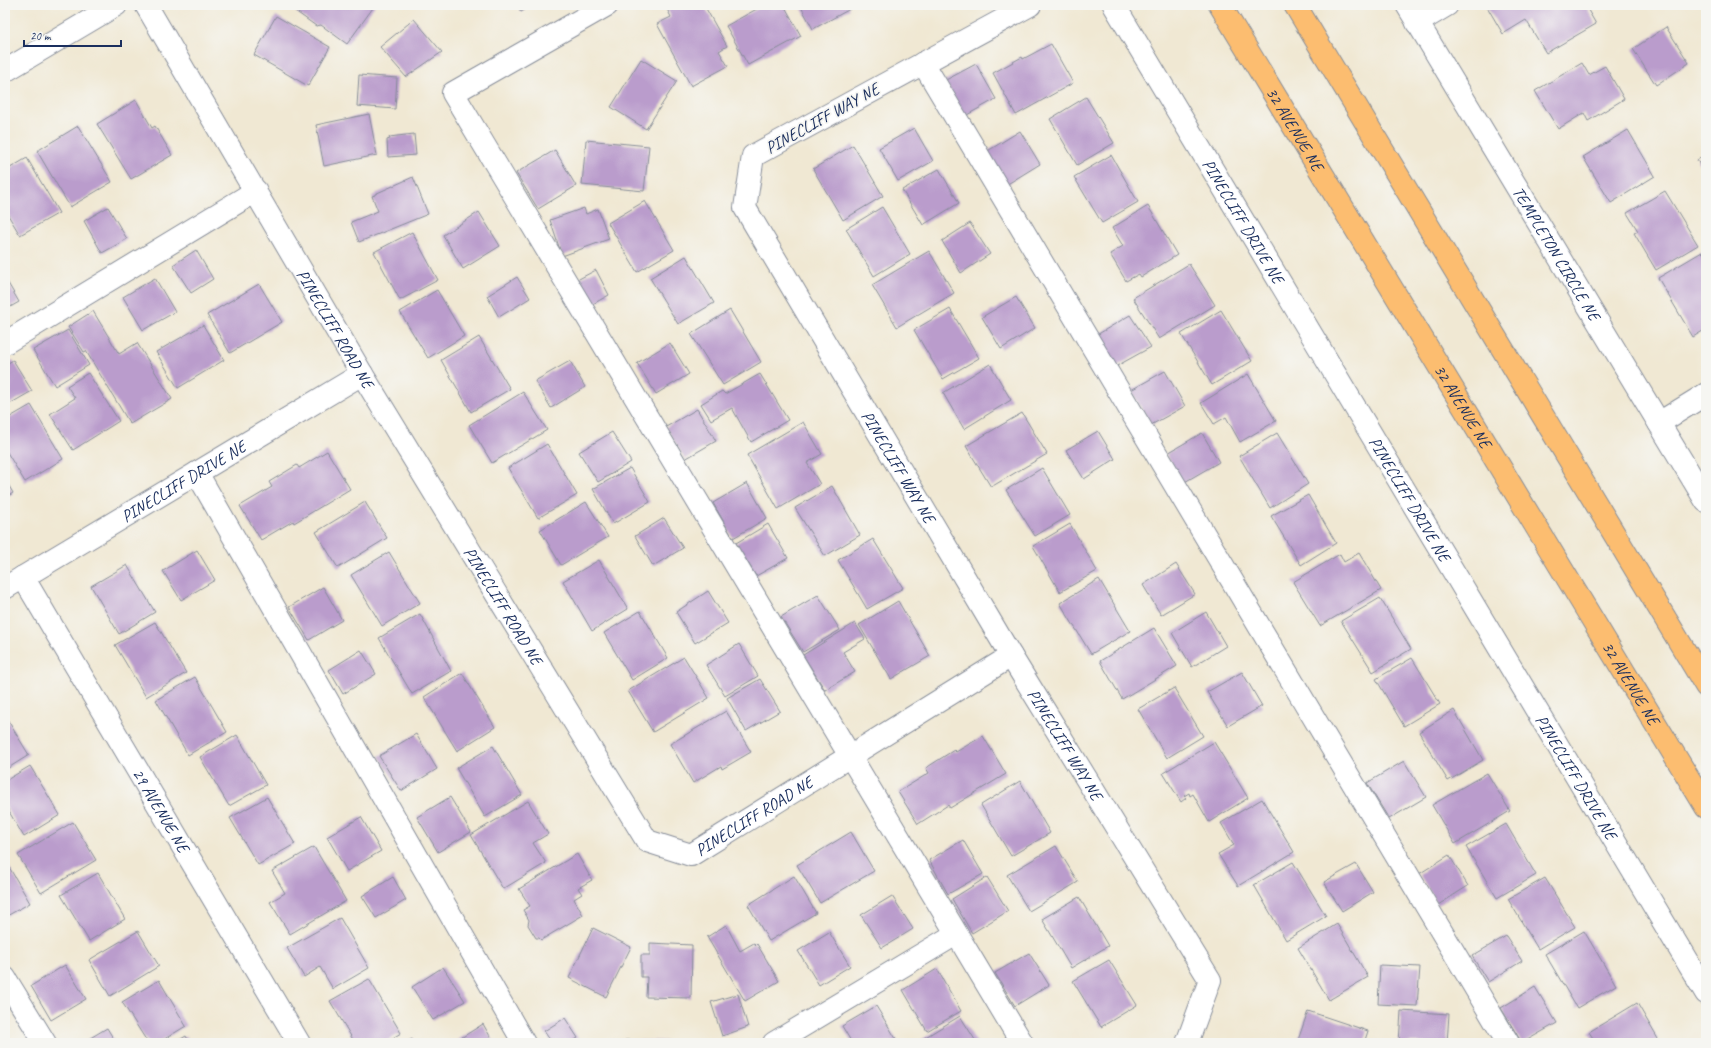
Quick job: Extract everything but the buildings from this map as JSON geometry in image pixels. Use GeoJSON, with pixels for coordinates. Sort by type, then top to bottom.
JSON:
{"type":"FeatureCollection","features":[{"type":"Feature","properties":{"kind":"main road","name":"32 AVENUE NE"},"geometry":{"type":"LineString","coordinates":[[1220,5],[1706,808]]}},
{"type":"Feature","properties":{"kind":"main road"},"geometry":{"type":"LineString","coordinates":[[1295,5],[1706,686]]}},
{"type":"Feature","properties":{"kind":"street"},"geometry":{"type":"LineString","coordinates":[[5,71],[116,5]]}},
{"type":"Feature","properties":{"kind":"street","name":"PINECLIFF ROAD NE"},"geometry":{"type":"LineString","coordinates":[[146,5],[362,374],[647,841],[691,855],[1011,656]]}},
{"type":"Feature","properties":{"kind":"street"},"geometry":{"type":"LineString","coordinates":[[607,5],[453,94],[849,757],[1022,1043]]}},
{"type":"Feature","properties":{"kind":"street","name":"PINECLIFF WAY NE"},"geometry":{"type":"LineString","coordinates":[[1030,5],[753,156],[746,208],[1011,656],[1210,980],[1187,1043]]}},
{"type":"Feature","properties":{"kind":"street","name":"PINECLIFF DRIVE NE"},"geometry":{"type":"LineString","coordinates":[[1114,5],[1706,993]]}},
{"type":"Feature","properties":{"kind":"street"},"geometry":{"type":"LineString","coordinates":[[1412,14],[1447,5]]}},
{"type":"Feature","properties":{"kind":"street","name":"TEMPLETON CIRCLE NE"},"geometry":{"type":"LineString","coordinates":[[1412,14],[1706,501]]}},
{"type":"Feature","properties":{"kind":"street"},"geometry":{"type":"LineString","coordinates":[[923,63],[1508,1043]]}},
{"type":"Feature","properties":{"kind":"street"},"geometry":{"type":"LineString","coordinates":[[5,343],[256,191]]}},
{"type":"Feature","properties":{"kind":"street","name":"PINECLIFF DRIVE NE"},"geometry":{"type":"LineString","coordinates":[[14,583],[362,374]]}},
{"type":"Feature","properties":{"kind":"street"},"geometry":{"type":"LineString","coordinates":[[1659,423],[1706,394]]}},
{"type":"Feature","properties":{"kind":"street"},"geometry":{"type":"LineString","coordinates":[[197,473],[524,1043]]}},
{"type":"Feature","properties":{"kind":"street","name":"29 AVENUE NE"},"geometry":{"type":"LineString","coordinates":[[14,583],[299,1043]]}},
{"type":"Feature","properties":{"kind":"street"},"geometry":{"type":"LineString","coordinates":[[774,1043],[956,934]]}},
{"type":"Feature","properties":{"kind":"street"},"geometry":{"type":"LineString","coordinates":[[5,978],[45,1043]]}}]}
